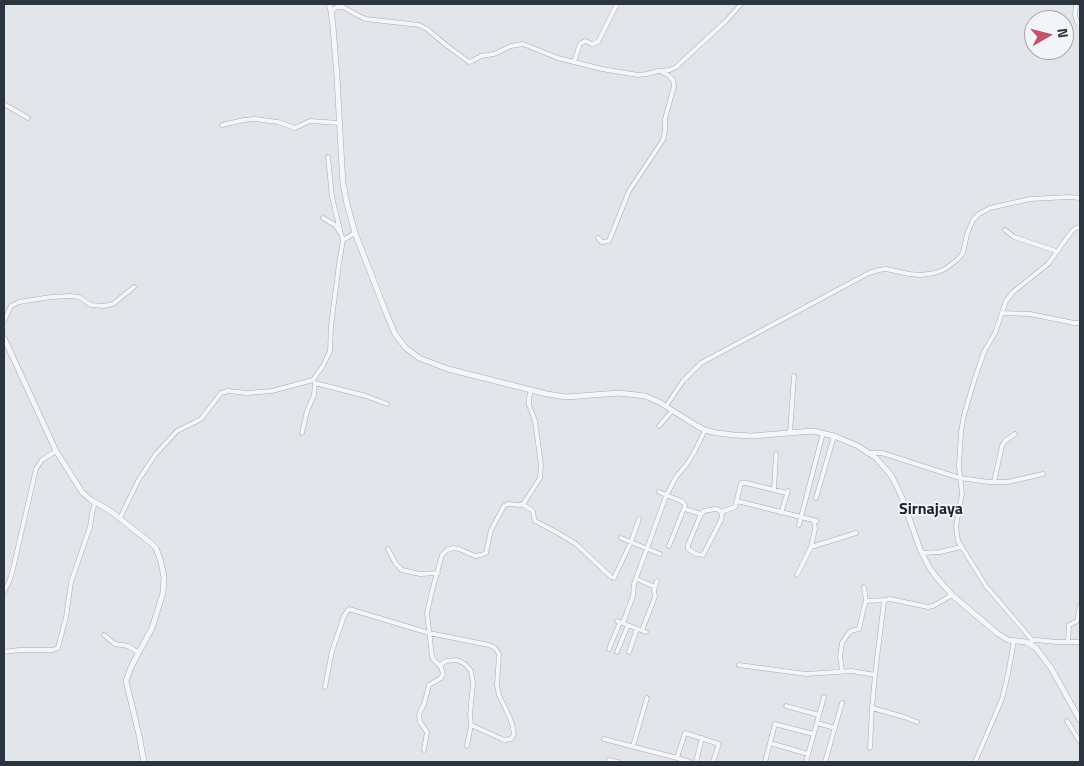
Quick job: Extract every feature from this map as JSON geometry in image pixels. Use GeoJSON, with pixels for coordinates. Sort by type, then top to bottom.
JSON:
{"type":"FeatureCollection","features":[{"type":"Feature","properties":{"kind":"street"},"geometry":{"type":"LineString","coordinates":[[329,4],[337,76],[345,193],[355,233],[391,325],[399,340],[413,354],[427,362],[448,369],[566,397],[610,393],[650,398],[704,430],[724,434],[744,436],[807,431],[834,436],[869,453],[882,464],[896,483],[922,553],[932,572],[952,595],[997,633],[1008,640],[1014,641],[1080,642]]}},
{"type":"Feature","properties":{"kind":"street"},"geometry":{"type":"LineString","coordinates":[[574,62],[580,44],[585,41],[592,44],[598,42],[617,4]]}},
{"type":"Feature","properties":{"kind":"street"},"geometry":{"type":"LineString","coordinates":[[331,11],[343,7],[366,19],[419,25],[431,32],[446,46],[469,62],[481,56],[494,54],[520,44],[558,58],[634,75],[676,68],[726,21],[741,4]]}},
{"type":"Feature","properties":{"kind":"street"},"geometry":{"type":"LineString","coordinates":[[1076,4],[1075,15],[1077,22],[1080,24]]}},
{"type":"Feature","properties":{"kind":"street"},"geometry":{"type":"LineString","coordinates":[[598,238],[602,242],[609,241],[629,191],[663,140],[665,115],[674,90],[673,80],[676,68]]}},
{"type":"Feature","properties":{"kind":"street"},"geometry":{"type":"LineString","coordinates":[[658,71],[666,73],[673,80]]}},
{"type":"Feature","properties":{"kind":"street"},"geometry":{"type":"LineString","coordinates":[[4,104],[28,118]]}},
{"type":"Feature","properties":{"kind":"street"},"geometry":{"type":"LineString","coordinates":[[222,125],[255,119],[278,122],[295,128],[310,121],[339,123]]}},
{"type":"Feature","properties":{"kind":"street"},"geometry":{"type":"LineString","coordinates":[[302,433],[307,411],[314,395],[314,381],[330,351],[343,240],[331,188],[328,157]]}},
{"type":"Feature","properties":{"kind":"street"},"geometry":{"type":"LineString","coordinates":[[666,406],[684,381],[701,363],[864,275],[882,269],[915,275],[935,273],[945,269],[958,259],[962,253],[973,220],[990,208],[1030,199],[1080,198]]}},
{"type":"Feature","properties":{"kind":"street"},"geometry":{"type":"LineString","coordinates":[[323,218],[331,222],[341,234]]}},
{"type":"Feature","properties":{"kind":"street"},"geometry":{"type":"LineString","coordinates":[[1033,641],[989,590],[957,538],[956,526],[962,498],[959,454],[966,405],[983,354],[994,336],[1006,301],[1010,295],[1048,264],[1072,231],[1080,227]]}},
{"type":"Feature","properties":{"kind":"street"},"geometry":{"type":"LineString","coordinates":[[1005,230],[1014,237],[1056,251]]}},
{"type":"Feature","properties":{"kind":"street"},"geometry":{"type":"LineString","coordinates":[[343,240],[355,233]]}},
{"type":"Feature","properties":{"kind":"street"},"geometry":{"type":"LineString","coordinates":[[4,321],[11,306],[19,302],[71,296],[79,297],[91,305],[104,306],[113,304],[134,287]]}},
{"type":"Feature","properties":{"kind":"street"},"geometry":{"type":"LineString","coordinates":[[1002,313],[1030,314],[1080,323]]}},
{"type":"Feature","properties":{"kind":"street"},"geometry":{"type":"LineString","coordinates":[[4,338],[56,451],[82,492],[120,518],[154,546],[161,562],[164,577],[163,593],[152,628],[126,681],[144,762]]}},
{"type":"Feature","properties":{"kind":"street"},"geometry":{"type":"LineString","coordinates":[[790,433],[794,376]]}},
{"type":"Feature","properties":{"kind":"street"},"geometry":{"type":"LineString","coordinates":[[120,518],[142,473],[161,449],[177,431],[201,419],[222,393],[228,391],[247,393],[268,392],[314,381],[387,404]]}},
{"type":"Feature","properties":{"kind":"street"},"geometry":{"type":"LineString","coordinates":[[522,504],[540,478],[541,470],[535,421],[529,405],[531,390]]}},
{"type":"Feature","properties":{"kind":"street"},"geometry":{"type":"LineString","coordinates":[[659,426],[672,411]]}},
{"type":"Feature","properties":{"kind":"street"},"geometry":{"type":"LineString","coordinates":[[609,649],[633,596],[634,584],[666,496],[676,477],[687,464],[704,430]]}},
{"type":"Feature","properties":{"kind":"street"},"geometry":{"type":"LineString","coordinates":[[800,525],[823,433]]}},
{"type":"Feature","properties":{"kind":"street"},"geometry":{"type":"LineString","coordinates":[[994,482],[1002,446],[1005,441],[1015,434]]}},
{"type":"Feature","properties":{"kind":"street"},"geometry":{"type":"LineString","coordinates":[[808,496],[818,499],[834,436]]}},
{"type":"Feature","properties":{"kind":"street"},"geometry":{"type":"LineString","coordinates":[[4,591],[12,573],[36,469],[42,460],[56,451]]}},
{"type":"Feature","properties":{"kind":"street"},"geometry":{"type":"LineString","coordinates":[[869,453],[882,453],[960,478],[1008,482],[1043,474]]}},
{"type":"Feature","properties":{"kind":"street"},"geometry":{"type":"LineString","coordinates":[[774,490],[776,454]]}},
{"type":"Feature","properties":{"kind":"street"},"geometry":{"type":"LineString","coordinates":[[721,512],[721,520],[703,555],[696,554],[688,549],[700,514],[708,510],[719,510],[721,512],[735,507],[741,483],[787,492],[781,513]]}},
{"type":"Feature","properties":{"kind":"street"},"geometry":{"type":"LineString","coordinates":[[659,492],[684,503],[685,509],[668,546]]}},
{"type":"Feature","properties":{"kind":"street"},"geometry":{"type":"LineString","coordinates":[[737,501],[815,521],[811,547],[797,575]]}},
{"type":"Feature","properties":{"kind":"street"},"geometry":{"type":"LineString","coordinates":[[4,652],[53,650],[58,648],[66,617],[71,582],[90,527],[96,502]]}},
{"type":"Feature","properties":{"kind":"street"},"geometry":{"type":"LineString","coordinates":[[424,750],[427,732],[424,725],[420,722],[419,714],[424,704],[429,684],[439,680],[442,676],[440,665],[432,656],[427,613],[442,555],[449,548],[459,549],[478,556],[486,553],[491,530],[504,506],[508,504],[522,504],[533,511],[535,521],[558,532],[576,544],[613,577],[631,542],[639,519]]}},
{"type":"Feature","properties":{"kind":"street"},"geometry":{"type":"LineString","coordinates":[[685,509],[700,514]]}},
{"type":"Feature","properties":{"kind":"street"},"geometry":{"type":"LineString","coordinates":[[811,547],[856,533]]}},
{"type":"Feature","properties":{"kind":"street"},"geometry":{"type":"LineString","coordinates":[[621,538],[660,554]]}},
{"type":"Feature","properties":{"kind":"street"},"geometry":{"type":"LineString","coordinates":[[922,553],[940,552],[961,547]]}},
{"type":"Feature","properties":{"kind":"street"},"geometry":{"type":"LineString","coordinates":[[388,549],[396,564],[402,570],[420,574],[438,573]]}},
{"type":"Feature","properties":{"kind":"street"},"geometry":{"type":"LineString","coordinates":[[637,579],[655,587]]}},
{"type":"Feature","properties":{"kind":"street"},"geometry":{"type":"LineString","coordinates":[[629,652],[642,630],[655,597],[654,590],[657,580]]}},
{"type":"Feature","properties":{"kind":"street"},"geometry":{"type":"LineString","coordinates":[[842,671],[840,657],[842,643],[851,631],[860,628],[866,602],[864,587]]}},
{"type":"Feature","properties":{"kind":"street"},"geometry":{"type":"LineString","coordinates":[[866,602],[890,599],[928,607],[952,595]]}},
{"type":"Feature","properties":{"kind":"street"},"geometry":{"type":"LineString","coordinates":[[870,748],[875,675],[884,603],[886,600]]}},
{"type":"Feature","properties":{"kind":"street"},"geometry":{"type":"LineString","coordinates":[[1068,642],[1069,625],[1077,621],[1080,605]]}},
{"type":"Feature","properties":{"kind":"street"},"geometry":{"type":"LineString","coordinates":[[325,687],[332,651],[344,616],[349,609],[429,633],[489,645],[497,650],[499,657],[497,685],[514,734],[509,740],[505,740],[471,725]]}},
{"type":"Feature","properties":{"kind":"street"},"geometry":{"type":"LineString","coordinates":[[622,623],[642,630]]}},
{"type":"Feature","properties":{"kind":"street"},"geometry":{"type":"LineString","coordinates":[[618,652],[622,623]]}},
{"type":"Feature","properties":{"kind":"street"},"geometry":{"type":"LineString","coordinates":[[104,635],[115,644],[126,645],[139,653]]}},
{"type":"Feature","properties":{"kind":"street"},"geometry":{"type":"LineString","coordinates":[[975,762],[1002,699],[1014,641]]}},
{"type":"Feature","properties":{"kind":"street"},"geometry":{"type":"LineString","coordinates":[[1026,642],[1034,646],[1043,657],[1080,720]]}},
{"type":"Feature","properties":{"kind":"street"},"geometry":{"type":"LineString","coordinates":[[440,665],[450,660],[457,660],[465,664],[471,672],[473,683],[471,725],[467,746]]}},
{"type":"Feature","properties":{"kind":"street"},"geometry":{"type":"LineString","coordinates":[[739,665],[806,674],[859,671],[875,675]]}},
{"type":"Feature","properties":{"kind":"street"},"geometry":{"type":"LineString","coordinates":[[806,762],[824,697]]}},
{"type":"Feature","properties":{"kind":"street"},"geometry":{"type":"LineString","coordinates":[[633,746],[646,698]]}},
{"type":"Feature","properties":{"kind":"street"},"geometry":{"type":"LineString","coordinates":[[825,762],[842,703]]}},
{"type":"Feature","properties":{"kind":"street"},"geometry":{"type":"LineString","coordinates":[[786,706],[819,715]]}},
{"type":"Feature","properties":{"kind":"street"},"geometry":{"type":"LineString","coordinates":[[872,708],[917,722]]}},
{"type":"Feature","properties":{"kind":"street"},"geometry":{"type":"LineString","coordinates":[[1067,721],[1080,742]]}},
{"type":"Feature","properties":{"kind":"street"},"geometry":{"type":"LineString","coordinates":[[817,723],[835,728]]}},
{"type":"Feature","properties":{"kind":"street"},"geometry":{"type":"LineString","coordinates":[[765,762],[775,724],[814,734]]}},
{"type":"Feature","properties":{"kind":"street"},"geometry":{"type":"LineString","coordinates":[[671,762],[685,733],[719,744],[713,762]]}},
{"type":"Feature","properties":{"kind":"street"},"geometry":{"type":"LineString","coordinates":[[696,762],[702,738]]}},
{"type":"Feature","properties":{"kind":"street"},"geometry":{"type":"LineString","coordinates":[[604,739],[690,762]]}},
{"type":"Feature","properties":{"kind":"street"},"geometry":{"type":"LineString","coordinates":[[770,744],[808,754]]}},
{"type":"Feature","properties":{"kind":"street"},"geometry":{"type":"LineString","coordinates":[[609,760],[618,762]]}},
{"type":"Feature","properties":{"kind":"district","name":"Sirnajaya"},"geometry":{"type":"Point","coordinates":[931,510]}}]}
